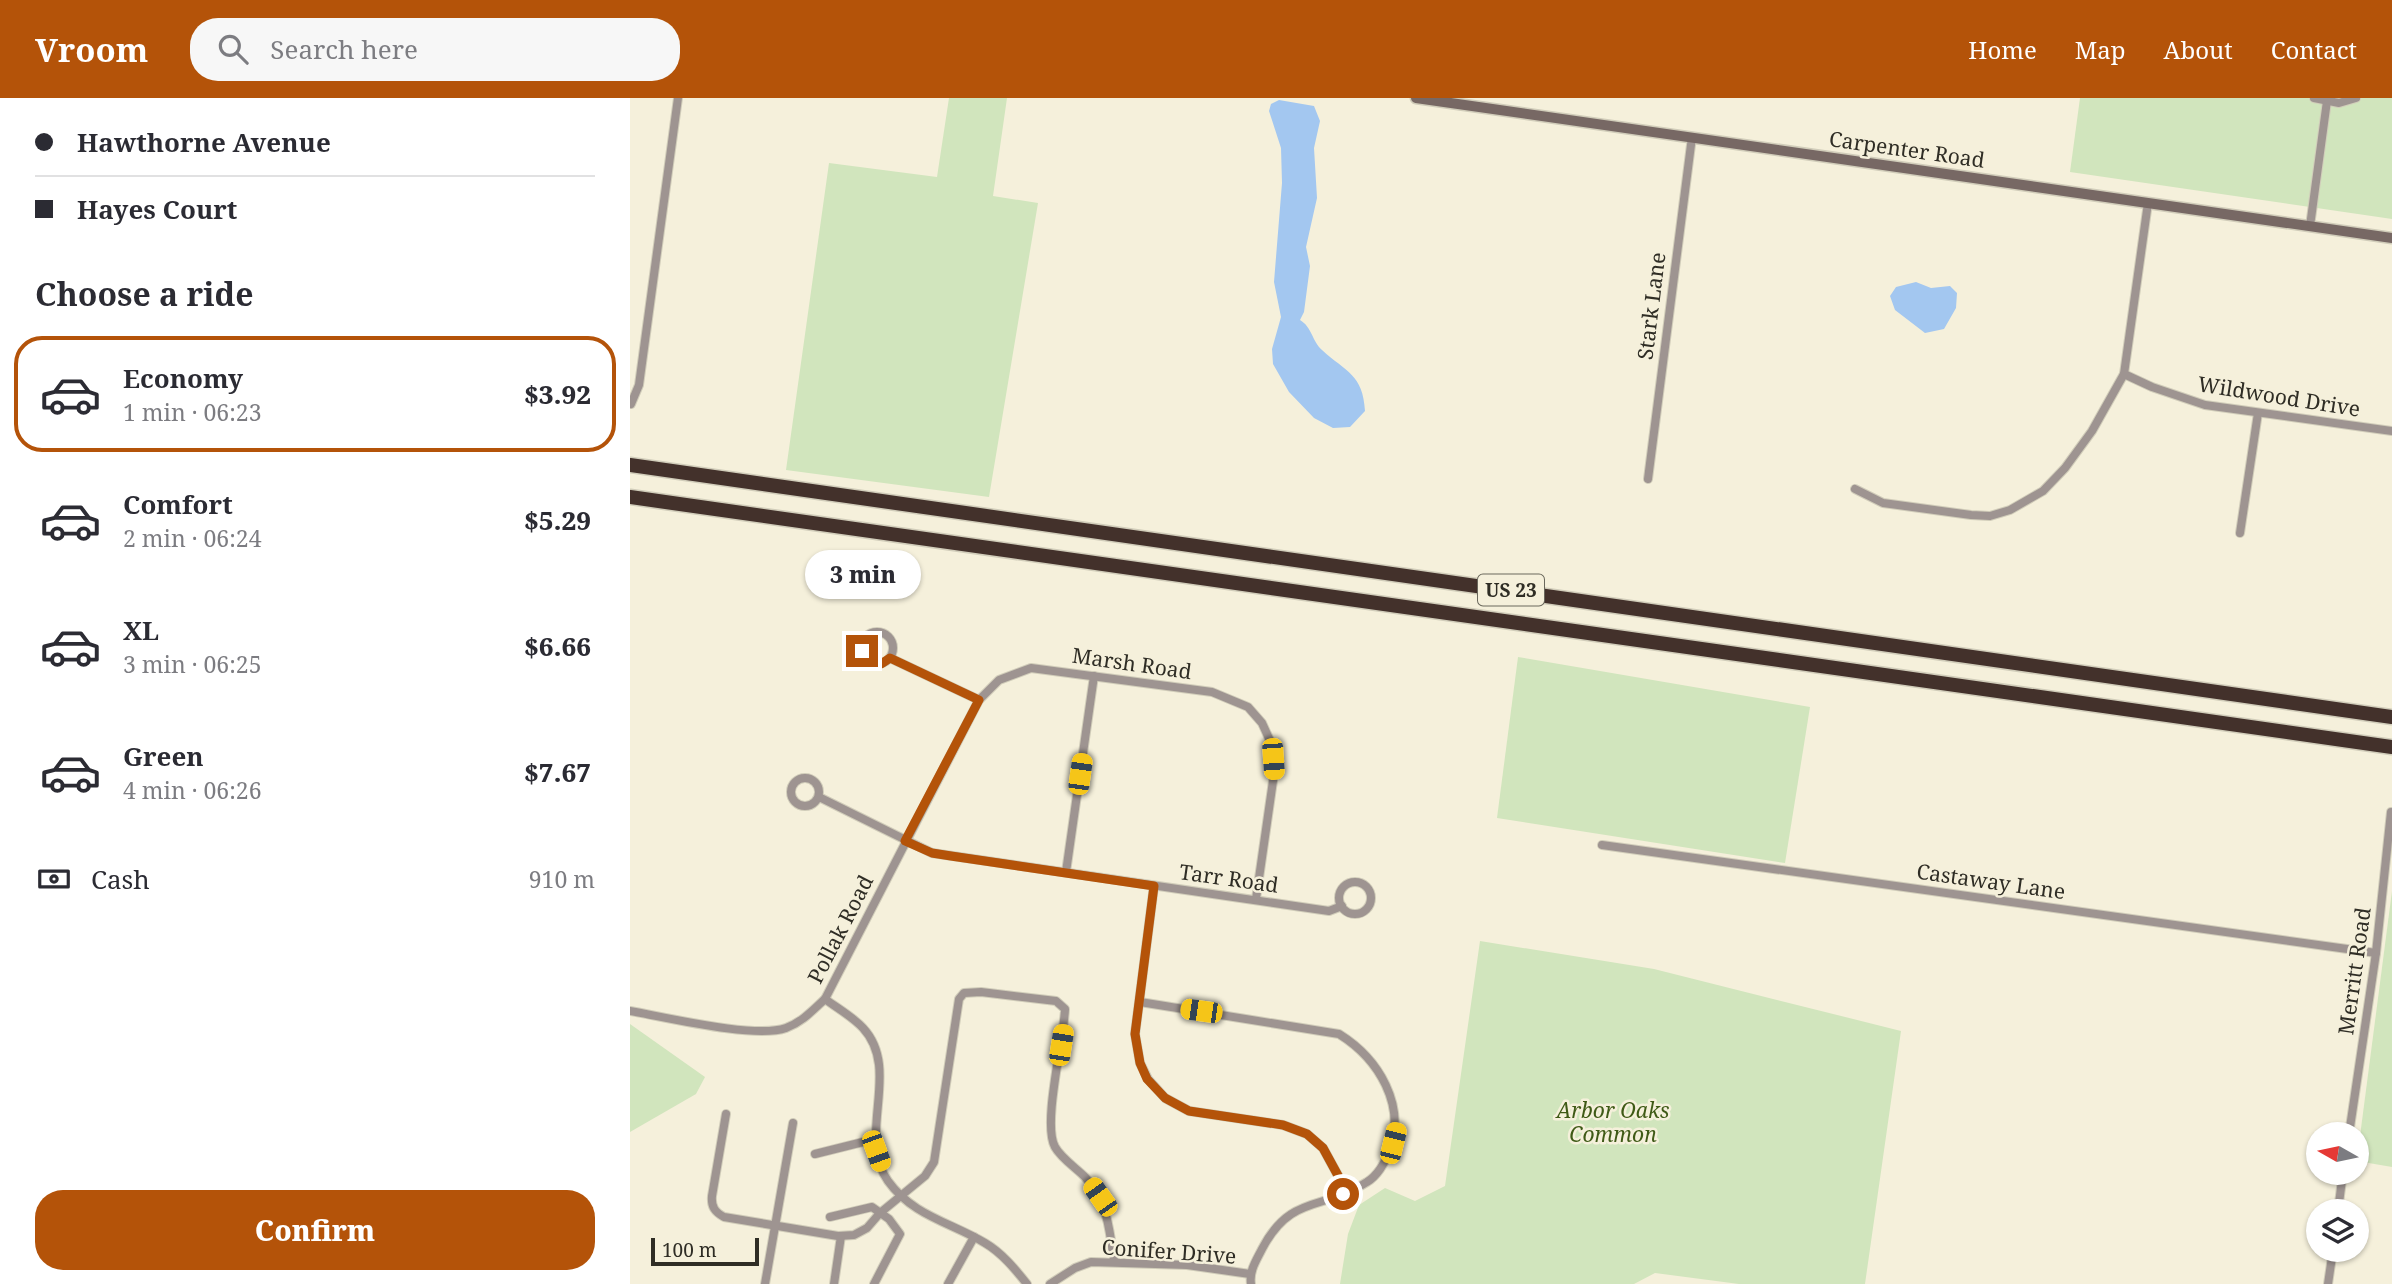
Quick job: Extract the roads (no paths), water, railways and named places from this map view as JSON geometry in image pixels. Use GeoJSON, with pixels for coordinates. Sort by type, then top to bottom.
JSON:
{"type":"FeatureCollection","features":[{"type":"Feature","properties":{"kind":"highway","name":"US 23"},"geometry":{"type":"LineString","coordinates":[[630,465],[2392,717]]}},
{"type":"Feature","properties":{"kind":"highway","name":"US 23"},"geometry":{"type":"LineString","coordinates":[[630,497],[2392,747]]}},
{"type":"Feature","properties":{"kind":"main road","name":"Carpenter Road"},"geometry":{"type":"LineString","coordinates":[[1416,98],[2392,238]]}},
{"type":"Feature","properties":{"kind":"street"},"geometry":{"type":"LineString","coordinates":[[631,404],[639,385],[678,98]]}},
{"type":"Feature","properties":{"kind":"street"},"geometry":{"type":"LineString","coordinates":[[2314,98],[2339,103],[2356,98]]}},
{"type":"Feature","properties":{"kind":"street"},"geometry":{"type":"LineString","coordinates":[[2310,226],[2327,101]]}},
{"type":"Feature","properties":{"kind":"street","name":"Stark Lane"},"geometry":{"type":"LineString","coordinates":[[1648,479],[1692,137]]}},
{"type":"Feature","properties":{"kind":"street"},"geometry":{"type":"LineString","coordinates":[[1854,489],[1883,503],[1990,516],[2010,510],[2042,491],[2066,468],[2092,431],[2124,374],[2148,203]]}},
{"type":"Feature","properties":{"kind":"street","name":"Wildwood Drive"},"geometry":{"type":"LineString","coordinates":[[2124,374],[2152,387],[2205,405],[2392,431]]}},
{"type":"Feature","properties":{"kind":"street"},"geometry":{"type":"LineString","coordinates":[[2240,533],[2258,413]]}},
{"type":"Feature","properties":{"kind":"street"},"geometry":{"type":"LineString","coordinates":[[875,632],[890,638],[893,648],[890,658],[881,664],[866,660],[861,646],[866,637],[875,632]]}},
{"type":"Feature","properties":{"kind":"street"},"geometry":{"type":"LineString","coordinates":[[890,658],[979,700]]}},
{"type":"Feature","properties":{"kind":"street","name":"Marsh Road"},"geometry":{"type":"LineString","coordinates":[[905,841],[979,700],[999,680],[1031,668],[1212,692],[1248,707],[1262,723],[1272,745],[1274,774],[1256,899]]}},
{"type":"Feature","properties":{"kind":"street"},"geometry":{"type":"LineString","coordinates":[[1066,872],[1094,676]]}},
{"type":"Feature","properties":{"kind":"street","name":"Tarr Road"},"geometry":{"type":"LineString","coordinates":[[819,797],[932,853],[1329,911],[1342,905]]}},
{"type":"Feature","properties":{"kind":"street","name":"Merritt Road"},"geometry":{"type":"LineString","coordinates":[[2351,1122],[2376,953],[2391,812]]}},
{"type":"Feature","properties":{"kind":"street","name":"Pollak Road"},"geometry":{"type":"LineString","coordinates":[[630,1012],[750,1030],[782,1029],[802,1021],[825,999],[905,841]]}},
{"type":"Feature","properties":{"kind":"street","name":"Castaway Lane"},"geometry":{"type":"LineString","coordinates":[[1602,845],[2376,953]]}},
{"type":"Feature","properties":{"kind":"street"},"geometry":{"type":"LineString","coordinates":[[1154,886],[1135,1034],[1136,1048],[1147,1079],[1160,1094],[1189,1111],[1283,1125],[1307,1134],[1323,1148],[1347,1192]]}},
{"type":"Feature","properties":{"kind":"street"},"geometry":{"type":"LineString","coordinates":[[726,1114],[712,1205],[717,1213],[724,1217],[775,1226],[841,1236],[854,1235],[867,1228],[880,1213],[925,1176],[934,1162],[959,999],[964,993],[981,992],[1056,1001],[1065,1009],[1051,1123],[1054,1147],[1088,1180],[1102,1200],[1109,1224],[1114,1261]]}},
{"type":"Feature","properties":{"kind":"street"},"geometry":{"type":"LineString","coordinates":[[825,999],[864,1028],[876,1052],[880,1085],[875,1139],[876,1151],[886,1179],[901,1197],[928,1217],[988,1245],[1014,1267],[1027,1284]]}},
{"type":"Feature","properties":{"kind":"street"},"geometry":{"type":"LineString","coordinates":[[1140,1002],[1331,1032],[1345,1038],[1362,1052],[1376,1069],[1393,1102],[1396,1129],[1388,1157],[1379,1171],[1369,1181],[1347,1192],[1310,1204],[1283,1218],[1270,1233],[1250,1274],[1251,1284]]}},
{"type":"Feature","properties":{"kind":"street"},"geometry":{"type":"LineString","coordinates":[[765,1284],[793,1123]]}},
{"type":"Feature","properties":{"kind":"street"},"geometry":{"type":"LineString","coordinates":[[815,1154],[875,1139]]}},
{"type":"Feature","properties":{"kind":"street"},"geometry":{"type":"LineString","coordinates":[[830,1217],[872,1207],[889,1219],[900,1234],[874,1284]]}},
{"type":"Feature","properties":{"kind":"street"},"geometry":{"type":"LineString","coordinates":[[834,1284],[841,1236]]}},
{"type":"Feature","properties":{"kind":"street"},"geometry":{"type":"LineString","coordinates":[[948,1284],[974,1237]]}},
{"type":"Feature","properties":{"kind":"street","name":"Conifer Drive"},"geometry":{"type":"LineString","coordinates":[[1050,1284],[1075,1268],[1091,1262],[1188,1265],[1250,1274]]}},
{"type":"Feature","properties":{"kind":"street"},"geometry":{"type":"LineString","coordinates":[[2328,1284],[2331,1262]]}},
{"type":"Feature","properties":{"kind":"water"},"geometry":{"type":"Polygon","coordinates":[[[1279,100],[1314,106],[1320,121],[1314,148],[1317,198],[1306,247],[1310,266],[1304,312],[1300,320],[1322,350],[1352,375],[1361,389],[1365,411],[1350,427],[1333,428],[1314,418],[1289,392],[1273,364],[1272,349],[1281,317],[1274,282],[1282,183],[1281,148],[1269,111],[1271,104],[1279,100]]]}},
{"type":"Feature","properties":{"kind":"water"},"geometry":{"type":"Polygon","coordinates":[[[1916,282],[1931,288],[1950,286],[1957,293],[1956,308],[1944,329],[1925,333],[1895,310],[1890,296],[1896,287],[1916,282]]]}},
{"type":"Feature","properties":{"kind":"park label","name":"Arbor Oaks Common"},"geometry":{"type":"Point","coordinates":[1613,1122]}}]}
